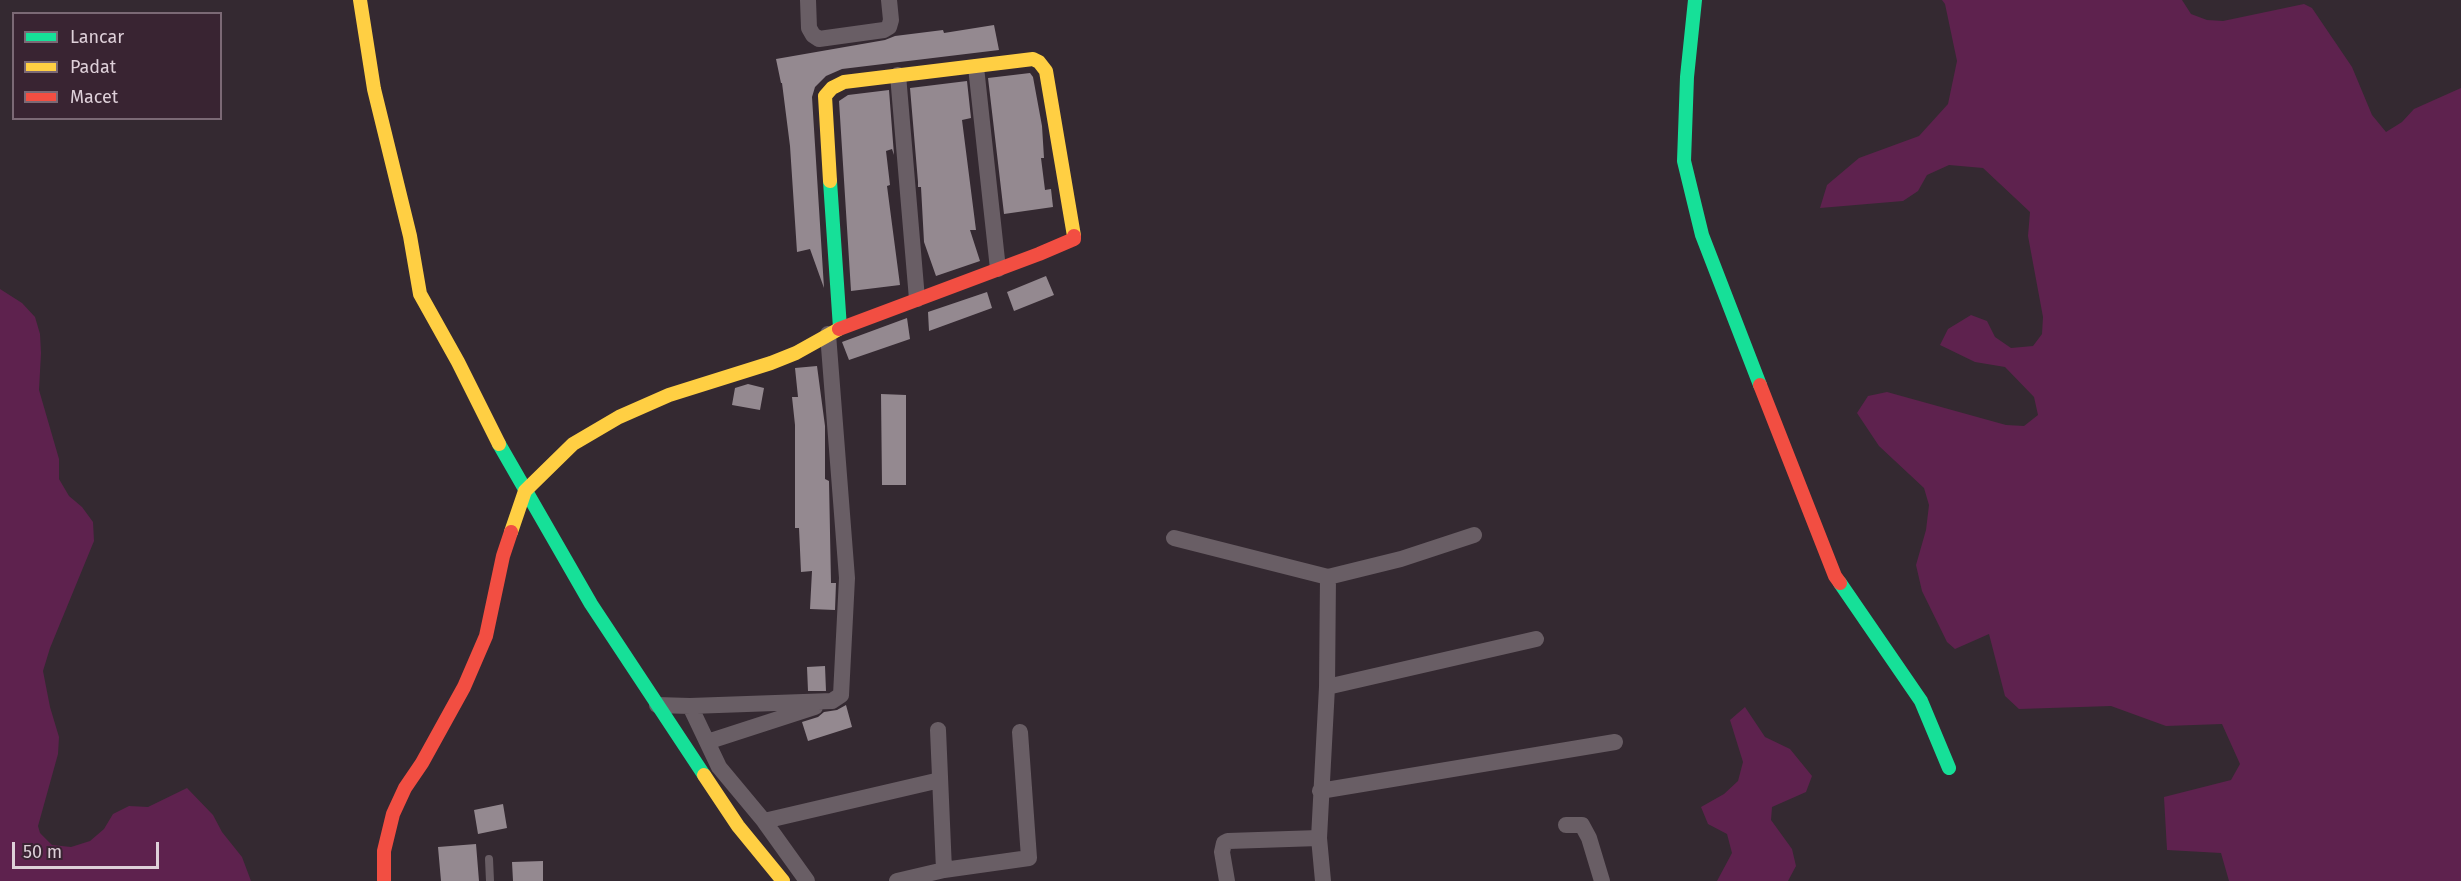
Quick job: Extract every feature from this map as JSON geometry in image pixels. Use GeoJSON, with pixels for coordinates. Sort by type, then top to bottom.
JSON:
{"type":"FeatureCollection","features":[{"type":"Feature","properties":{"kind":"street"},"geometry":{"type":"LineString","coordinates":[[360,0],[374,89],[410,236],[420,294],[525,491],[591,604],[645,682],[657,705],[738,826],[783,881]]}},
{"type":"Feature","properties":{"kind":"street"},"geometry":{"type":"LineString","coordinates":[[808,0],[809,28],[819,39],[884,30],[889,27],[891,20],[890,0]]}},
{"type":"Feature","properties":{"kind":"street"},"geometry":{"type":"LineString","coordinates":[[1695,0],[1687,77],[1684,161],[1702,235],[1835,576],[1921,701],[1949,768]]}},
{"type":"Feature","properties":{"kind":"street"},"geometry":{"type":"LineString","coordinates":[[384,881],[384,851],[393,814],[405,788],[422,763],[464,687],[486,636],[503,556],[525,491],[573,444],[619,417],[669,395],[771,363],[796,353],[834,331],[1073,240],[1046,71],[1033,59],[844,82],[832,88],[825,96],[834,331],[847,578],[842,692],[839,698],[832,701],[707,742]]}},
{"type":"Feature","properties":{"kind":"street"},"geometry":{"type":"LineString","coordinates":[[976,67],[998,270]]}},
{"type":"Feature","properties":{"kind":"street"},"geometry":{"type":"LineString","coordinates":[[898,75],[917,299]]}},
{"type":"Feature","properties":{"kind":"street"},"geometry":{"type":"LineString","coordinates":[[1174,538],[1328,576],[1401,559],[1474,535]]}},
{"type":"Feature","properties":{"kind":"street"},"geometry":{"type":"LineString","coordinates":[[1323,881],[1319,838],[1327,687],[1328,576]]}},
{"type":"Feature","properties":{"kind":"street"},"geometry":{"type":"LineString","coordinates":[[1327,687],[1536,639]]}},
{"type":"Feature","properties":{"kind":"street"},"geometry":{"type":"LineString","coordinates":[[657,705],[832,701]]}},
{"type":"Feature","properties":{"kind":"street"},"geometry":{"type":"LineString","coordinates":[[690,706],[719,767],[764,821],[807,881]]}},
{"type":"Feature","properties":{"kind":"street"},"geometry":{"type":"LineString","coordinates":[[938,730],[944,870]]}},
{"type":"Feature","properties":{"kind":"street"},"geometry":{"type":"LineString","coordinates":[[897,881],[944,870],[1029,858],[1020,732]]}},
{"type":"Feature","properties":{"kind":"street"},"geometry":{"type":"LineString","coordinates":[[1320,791],[1615,742]]}},
{"type":"Feature","properties":{"kind":"street"},"geometry":{"type":"LineString","coordinates":[[764,821],[940,780]]}},
{"type":"Feature","properties":{"kind":"street"},"geometry":{"type":"LineString","coordinates":[[1566,825],[1582,825],[1589,838],[1602,881]]}},
{"type":"Feature","properties":{"kind":"street"},"geometry":{"type":"LineString","coordinates":[[1227,881],[1222,852],[1224,843],[1228,841],[1319,838]]}},
{"type":"Feature","properties":{"kind":"lane"},"geometry":{"type":"LineString","coordinates":[[489,859],[490,881]]}},
{"type":"Feature","properties":{"kind":"shaded area"},"geometry":{"type":"Polygon","coordinates":[[[1942,0],[2182,0],[2191,14],[2207,20],[2223,21],[2304,4],[2312,8],[2352,67],[2372,115],[2386,132],[2402,122],[2414,109],[2461,88],[2461,881],[2229,881],[2221,853],[2167,850],[2164,797],[2231,780],[2240,764],[2222,724],[2166,726],[2111,706],[2019,709],[2005,696],[1989,634],[1955,649],[1947,642],[1922,591],[1916,565],[1926,530],[1929,505],[1924,488],[1879,446],[1857,413],[1868,396],[1887,392],[2006,425],[2024,426],[2038,415],[2034,397],[2005,367],[1975,362],[1940,345],[1948,329],[1971,315],[1987,321],[1995,337],[2011,348],[2033,346],[2042,334],[2043,317],[2028,236],[2030,212],[1983,168],[1949,165],[1927,175],[1918,191],[1903,201],[1820,208],[1827,185],[1859,158],[1919,136],[1948,104],[1957,61],[1945,4],[1942,0]]]}},
{"type":"Feature","properties":{"kind":"shaded area"},"geometry":{"type":"Polygon","coordinates":[[[0,289],[22,303],[35,317],[40,334],[39,390],[59,459],[59,479],[69,496],[82,507],[93,522],[94,541],[50,648],[43,671],[59,737],[58,754],[38,826],[40,833],[52,845],[71,847],[90,841],[104,829],[113,814],[129,806],[148,807],[187,788],[213,815],[222,832],[242,857],[251,881],[0,881],[0,289]]]}},
{"type":"Feature","properties":{"kind":"shaded area"},"geometry":{"type":"Polygon","coordinates":[[[1745,707],[1765,737],[1790,749],[1812,776],[1806,792],[1772,807],[1771,820],[1792,849],[1796,866],[1788,881],[1717,881],[1732,853],[1727,834],[1708,824],[1701,807],[1724,794],[1738,781],[1743,762],[1730,720],[1745,707]]]}},
{"type":"Feature","properties":{"kind":"building"},"geometry":{"type":"Polygon","coordinates":[[[994,25],[999,50],[842,69],[826,76],[815,87],[812,97],[824,288],[810,249],[797,252],[790,146],[782,83],[776,59],[885,40],[895,36],[943,30],[944,33],[994,25]]]}},
{"type":"Feature","properties":{"kind":"building"},"geometry":{"type":"Polygon","coordinates":[[[1030,73],[1033,77],[1042,126],[1044,158],[1041,158],[1045,190],[1051,189],[1053,207],[1004,214],[988,78],[1030,73]]]}},
{"type":"Feature","properties":{"kind":"building"},"geometry":{"type":"Polygon","coordinates":[[[967,81],[971,118],[962,120],[976,230],[970,230],[980,261],[936,276],[924,242],[921,187],[918,187],[910,88],[967,81]]]}},
{"type":"Feature","properties":{"kind":"building"},"geometry":{"type":"Polygon","coordinates":[[[889,90],[894,155],[892,149],[886,151],[890,185],[887,186],[900,285],[851,291],[839,101],[848,95],[889,90]]]}},
{"type":"Feature","properties":{"kind":"building"},"geometry":{"type":"Polygon","coordinates":[[[1046,276],[1054,295],[1014,311],[1007,292],[1046,276]]]}},
{"type":"Feature","properties":{"kind":"building"},"geometry":{"type":"Polygon","coordinates":[[[987,292],[992,308],[929,331],[928,312],[987,292]]]}},
{"type":"Feature","properties":{"kind":"building"},"geometry":{"type":"Polygon","coordinates":[[[907,318],[910,339],[849,360],[842,342],[907,318]]]}},
{"type":"Feature","properties":{"kind":"building"},"geometry":{"type":"Polygon","coordinates":[[[817,366],[825,426],[825,479],[829,481],[831,583],[836,583],[835,610],[810,609],[812,571],[801,572],[799,528],[795,528],[795,425],[792,397],[798,397],[795,368],[817,366]]]}},
{"type":"Feature","properties":{"kind":"building"},"geometry":{"type":"Polygon","coordinates":[[[748,384],[764,388],[760,410],[732,405],[735,388],[748,384]]]}},
{"type":"Feature","properties":{"kind":"building"},"geometry":{"type":"Polygon","coordinates":[[[881,394],[906,395],[906,485],[882,485],[881,394]]]}},
{"type":"Feature","properties":{"kind":"building"},"geometry":{"type":"Polygon","coordinates":[[[825,666],[826,691],[808,691],[807,667],[825,666]]]}},
{"type":"Feature","properties":{"kind":"building"},"geometry":{"type":"Polygon","coordinates":[[[846,705],[852,727],[808,741],[802,722],[846,705]]]}},
{"type":"Feature","properties":{"kind":"building"},"geometry":{"type":"Polygon","coordinates":[[[503,804],[507,828],[478,834],[474,810],[503,804]]]}},
{"type":"Feature","properties":{"kind":"building"},"geometry":{"type":"Polygon","coordinates":[[[476,844],[479,881],[441,881],[438,847],[476,844]]]}},
{"type":"Feature","properties":{"kind":"building"},"geometry":{"type":"Polygon","coordinates":[[[543,861],[543,881],[513,881],[512,862],[543,861]]]}},
{"type":"Feature","properties":{"kind":"traffic: fast"},"geometry":{"type":"LineString","coordinates":[[1695,0],[1687,77],[1684,161],[1702,235],[1760,385]]}},
{"type":"Feature","properties":{"kind":"traffic: fast"},"geometry":{"type":"LineString","coordinates":[[830,181],[840,328]]}},
{"type":"Feature","properties":{"kind":"traffic: fast"},"geometry":{"type":"LineString","coordinates":[[499,444],[591,604],[704,775]]}},
{"type":"Feature","properties":{"kind":"traffic: fast"},"geometry":{"type":"LineString","coordinates":[[1840,583],[1921,701],[1949,768]]}},
{"type":"Feature","properties":{"kind":"traffic: slow"},"geometry":{"type":"LineString","coordinates":[[360,0],[374,89],[410,236],[420,294],[458,362],[499,444]]}},
{"type":"Feature","properties":{"kind":"traffic: slow"},"geometry":{"type":"LineString","coordinates":[[830,181],[825,96],[832,88],[844,82],[1033,59],[1039,62],[1046,71],[1074,236]]}},
{"type":"Feature","properties":{"kind":"traffic: slow"},"geometry":{"type":"LineString","coordinates":[[511,532],[525,491],[573,444],[619,417],[669,395],[771,363],[796,353],[839,329]]}},
{"type":"Feature","properties":{"kind":"traffic: slow"},"geometry":{"type":"LineString","coordinates":[[704,775],[738,826],[783,881]]}},
{"type":"Feature","properties":{"kind":"traffic: jam"},"geometry":{"type":"LineString","coordinates":[[839,329],[1039,254],[1074,239],[1074,236]]}},
{"type":"Feature","properties":{"kind":"traffic: jam"},"geometry":{"type":"LineString","coordinates":[[1760,385],[1835,576],[1840,583]]}},
{"type":"Feature","properties":{"kind":"traffic: jam"},"geometry":{"type":"LineString","coordinates":[[384,881],[384,851],[393,814],[405,788],[422,763],[464,687],[486,636],[503,556],[511,532]]}}]}
